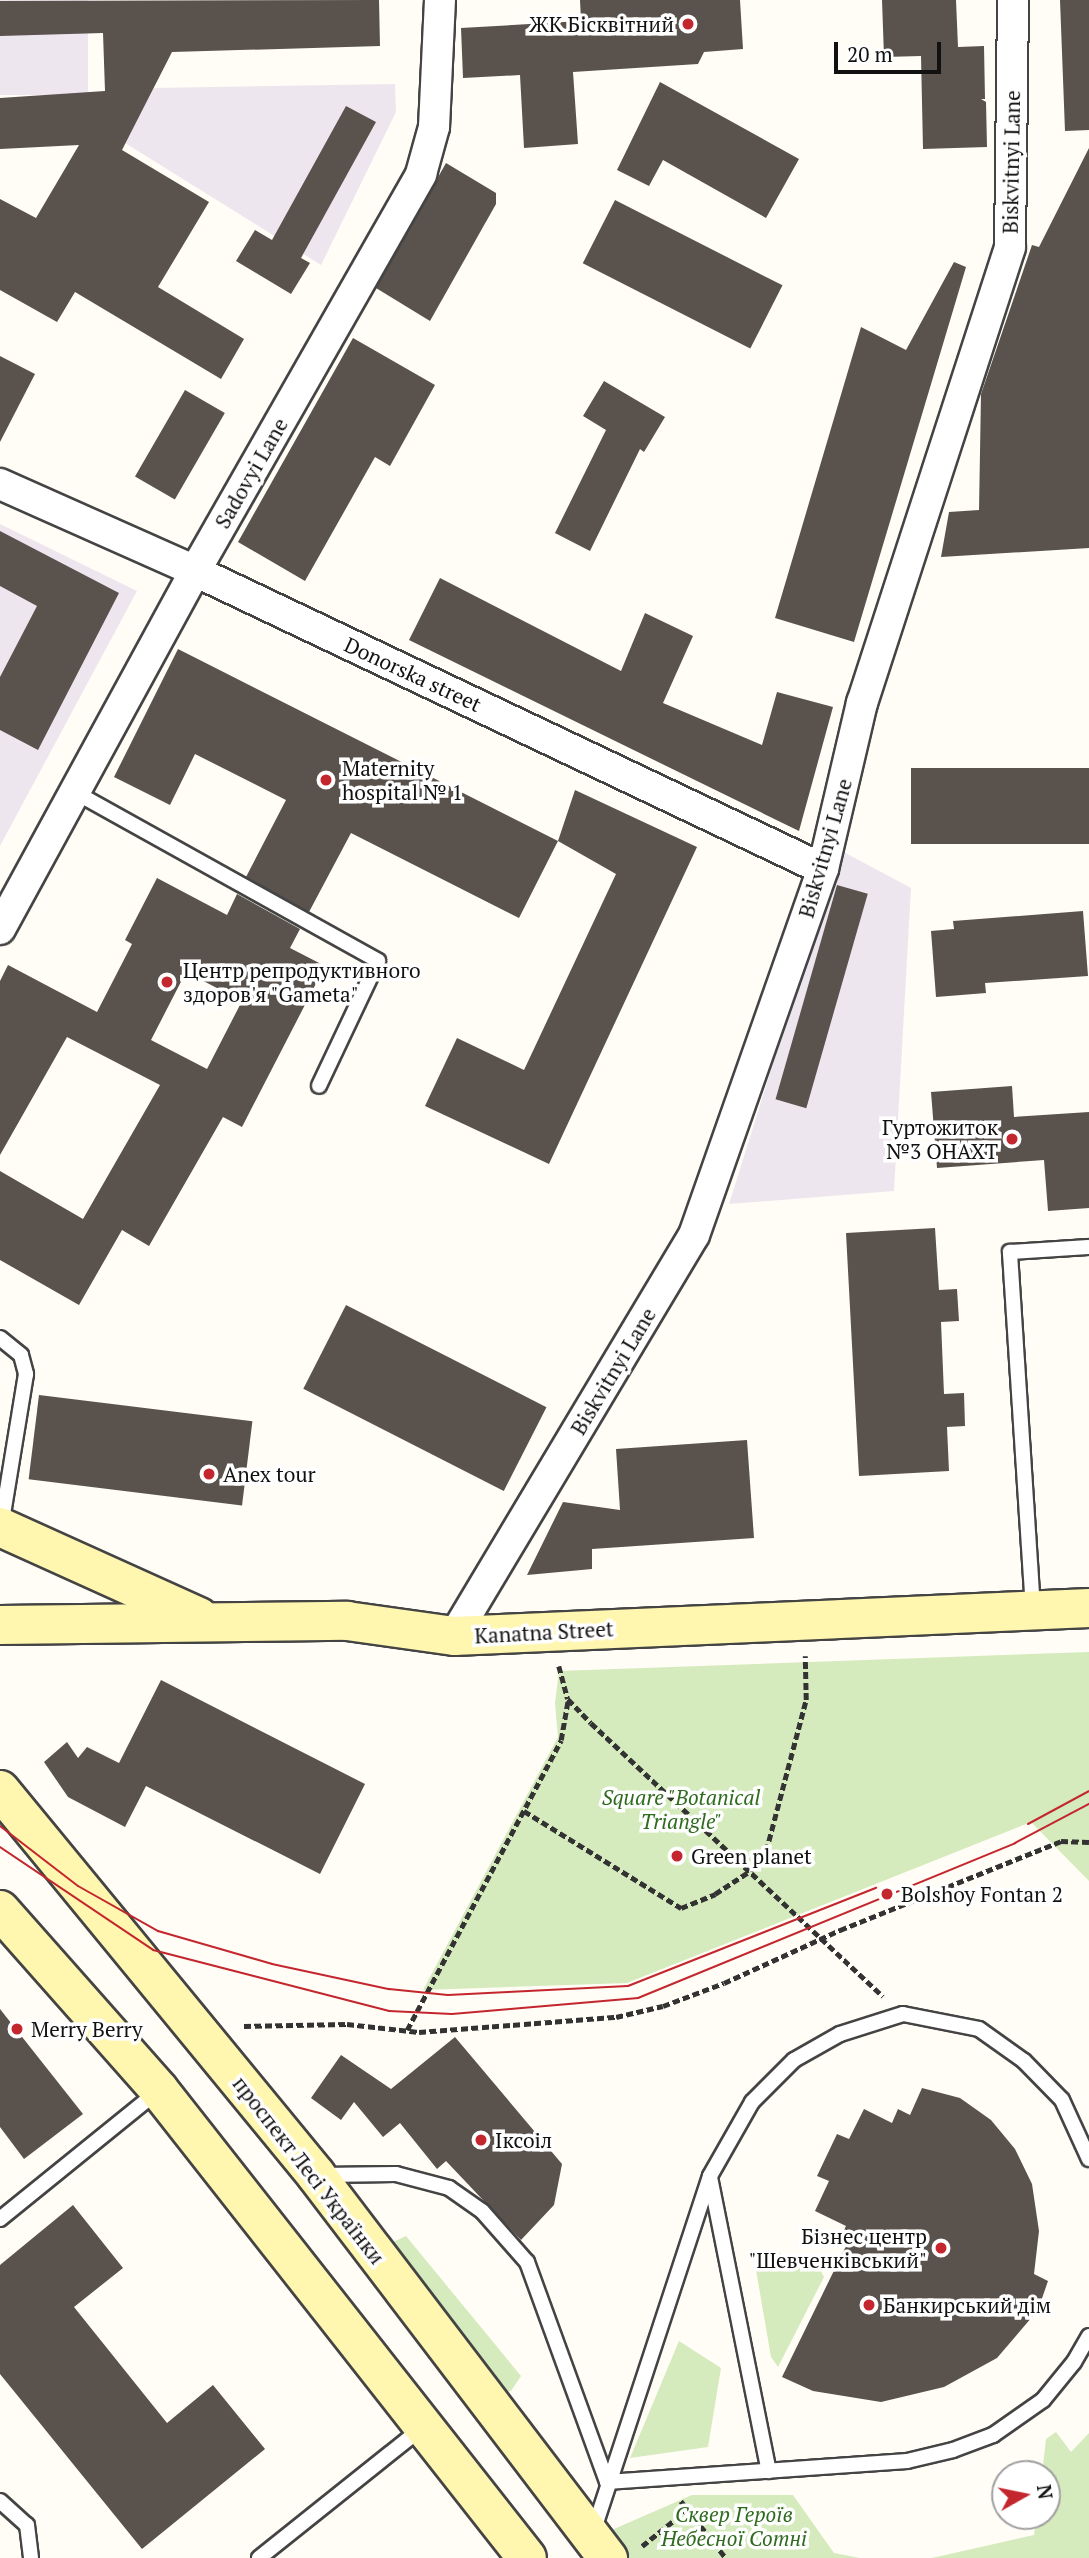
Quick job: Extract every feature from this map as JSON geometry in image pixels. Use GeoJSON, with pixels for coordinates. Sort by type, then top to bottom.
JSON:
{"type":"FeatureCollection","features":[{"type":"Feature","properties":{"kind":"main road"},"geometry":{"type":"LineString","coordinates":[[0,1527],[211,1622]]}},
{"type":"Feature","properties":{"kind":"main road","name":"Kanatna Street"},"geometry":{"type":"LineString","coordinates":[[0,1625],[347,1621],[454,1636],[1089,1608]]}},
{"type":"Feature","properties":{"kind":"main road","name":"проспект Лесі Українки"},"geometry":{"type":"LineString","coordinates":[[0,1790],[316,2175],[612,2548]]}},
{"type":"Feature","properties":{"kind":"main road"},"geometry":{"type":"LineString","coordinates":[[0,1910],[159,2090],[527,2558]]}},
{"type":"Feature","properties":{"kind":"street","name":"Sadovyi Lane"},"geometry":{"type":"LineString","coordinates":[[0,929],[195,571],[421,174],[434,127],[440,0]]}},
{"type":"Feature","properties":{"kind":"street","name":"Biskvitnyi Lane"},"geometry":{"type":"LineString","coordinates":[[454,1636],[694,1235],[823,869],[862,703],[1010,247],[1013,0]]}},
{"type":"Feature","properties":{"kind":"street","name":"Donorska street"},"geometry":{"type":"LineString","coordinates":[[0,484],[195,571],[823,869]]}},
{"type":"Feature","properties":{"kind":"lane"},"geometry":{"type":"LineString","coordinates":[[73,791],[378,961],[319,1086]]}},
{"type":"Feature","properties":{"kind":"lane"},"geometry":{"type":"LineString","coordinates":[[1033,1611],[1010,1252],[1089,1247]]}},
{"type":"Feature","properties":{"kind":"lane"},"geometry":{"type":"LineString","coordinates":[[0,1339],[21,1355],[26,1374],[0,1527]]}},
{"type":"Feature","properties":{"kind":"lane"},"geometry":{"type":"LineString","coordinates":[[607,2482],[710,2176],[752,2102],[794,2060],[840,2034],[903,2014],[979,2029],[1024,2062],[1062,2100],[1089,2159]]}},
{"type":"Feature","properties":{"kind":"lane"},"geometry":{"type":"LineString","coordinates":[[0,2219],[159,2090]]}},
{"type":"Feature","properties":{"kind":"lane"},"geometry":{"type":"LineString","coordinates":[[316,2175],[396,2174],[449,2188],[482,2211],[527,2262],[607,2482],[612,2548]]}},
{"type":"Feature","properties":{"kind":"lane"},"geometry":{"type":"LineString","coordinates":[[710,2176],[769,2471]]}},
{"type":"Feature","properties":{"kind":"lane"},"geometry":{"type":"LineString","coordinates":[[607,2482],[907,2461],[993,2435],[1042,2400],[1074,2362],[1089,2336]]}},
{"type":"Feature","properties":{"kind":"lane"},"geometry":{"type":"LineString","coordinates":[[259,2558],[424,2427]]}},
{"type":"Feature","properties":{"kind":"lane"},"geometry":{"type":"LineString","coordinates":[[0,2501],[27,2525],[31,2558]]}},
{"type":"Feature","properties":{"kind":"path"},"geometry":{"type":"LineString","coordinates":[[524,1811],[681,1908],[715,1894],[750,1871],[766,1851],[806,1700],[804,1621]]}},
{"type":"Feature","properties":{"kind":"path"},"geometry":{"type":"LineString","coordinates":[[407,2031],[561,1740],[568,1699],[559,1671],[558,1631]]}},
{"type":"Feature","properties":{"kind":"path"},"geometry":{"type":"LineString","coordinates":[[568,1699],[903,2014]]}},
{"type":"Feature","properties":{"kind":"path"},"geometry":{"type":"LineString","coordinates":[[194,2027],[347,2024],[407,2031],[506,2028],[628,2014],[724,1983],[822,1938],[1062,1841],[1089,1842]]}},
{"type":"Feature","properties":{"kind":"path"},"geometry":{"type":"LineString","coordinates":[[663,2478],[726,2558]]}},
{"type":"Feature","properties":{"kind":"path"},"geometry":{"type":"LineString","coordinates":[[612,2548],[688,2509]]}},
{"type":"Feature","properties":{"kind":"shaded area"},"geometry":{"type":"Polygon","coordinates":[[[0,0],[88,0],[88,95],[0,95],[0,0]]]}},
{"type":"Feature","properties":{"kind":"shaded area"},"geometry":{"type":"Polygon","coordinates":[[[395,84],[396,112],[321,265],[125,143],[154,88],[395,84]]]}},
{"type":"Feature","properties":{"kind":"shaded area"},"geometry":{"type":"Polygon","coordinates":[[[0,524],[137,591],[0,846],[0,524]]]}},
{"type":"Feature","properties":{"kind":"shaded area"},"geometry":{"type":"Polygon","coordinates":[[[840,850],[911,888],[894,1191],[729,1204],[840,850]]]}},
{"type":"Feature","properties":{"kind":"green space","name":"Square \"Botanical Triangle\""},"geometry":{"type":"Polygon","coordinates":[[[1089,1652],[1089,1881],[1031,1822],[627,1983],[423,1990],[558,1737],[555,1703],[559,1671],[1089,1652]]]}},
{"type":"Feature","properties":{"kind":"green space"},"geometry":{"type":"Polygon","coordinates":[[[406,2236],[521,2376],[511,2391],[503,2392],[391,2243],[406,2236]]]}},
{"type":"Feature","properties":{"kind":"green space"},"geometry":{"type":"Polygon","coordinates":[[[774,2251],[820,2269],[824,2277],[778,2367],[771,2357],[756,2270],[764,2254],[774,2251]]]}},
{"type":"Feature","properties":{"kind":"green space"},"geometry":{"type":"Polygon","coordinates":[[[679,2341],[721,2368],[708,2447],[630,2458],[679,2341]]]}},
{"type":"Feature","properties":{"kind":"green space"},"geometry":{"type":"Polygon","coordinates":[[[1056,2432],[1071,2452],[1089,2433],[1089,2558],[932,2558],[1034,2535],[1035,2530],[1061,2530],[1061,2460],[1044,2460],[1046,2439],[1056,2432]]]}},
{"type":"Feature","properties":{"kind":"green space","name":"Сквер Героїв Небесної Сотні"},"geometry":{"type":"Polygon","coordinates":[[[692,2495],[793,2495],[834,2553],[860,2558],[628,2558],[607,2532],[692,2495]]]}},
{"type":"Feature","properties":{"kind":"building"},"geometry":{"type":"Polygon","coordinates":[[[379,0],[380,46],[172,52],[122,150],[209,202],[158,287],[244,339],[221,379],[75,292],[57,322],[0,290],[0,199],[36,218],[79,145],[0,149],[0,98],[105,91],[103,33],[0,36],[0,1],[379,0]]]}},
{"type":"Feature","properties":{"kind":"building"},"geometry":{"type":"Polygon","coordinates":[[[580,0],[740,0],[743,49],[704,52],[698,64],[573,72],[578,144],[524,148],[520,75],[463,78],[461,28],[581,21],[580,0]]]}},
{"type":"Feature","properties":{"kind":"building"},"geometry":{"type":"Polygon","coordinates":[[[882,0],[956,0],[958,47],[984,46],[985,99],[981,99],[986,102],[987,147],[923,149],[921,56],[884,57],[882,0]]]}},
{"type":"Feature","properties":{"kind":"building"},"geometry":{"type":"Polygon","coordinates":[[[1060,0],[1089,0],[1089,130],[1065,131],[1060,0]]]}},
{"type":"Feature","properties":{"kind":"building"},"geometry":{"type":"Polygon","coordinates":[[[660,82],[799,159],[766,218],[663,160],[649,186],[617,170],[660,82]]]}},
{"type":"Feature","properties":{"kind":"building"},"geometry":{"type":"Polygon","coordinates":[[[346,106],[376,122],[301,258],[310,263],[291,294],[236,261],[255,230],[272,240],[346,106]]]}},
{"type":"Feature","properties":{"kind":"building"},"geometry":{"type":"Polygon","coordinates":[[[1089,148],[1089,548],[941,557],[949,512],[979,510],[981,394],[1032,245],[1039,247],[1089,148]]]}},
{"type":"Feature","properties":{"kind":"building"},"geometry":{"type":"Polygon","coordinates":[[[446,163],[496,193],[496,204],[430,321],[376,288],[446,163]]]}},
{"type":"Feature","properties":{"kind":"building"},"geometry":{"type":"Polygon","coordinates":[[[615,200],[783,285],[750,349],[583,263],[615,200]]]}},
{"type":"Feature","properties":{"kind":"building"},"geometry":{"type":"Polygon","coordinates":[[[954,262],[966,267],[854,642],[775,618],[861,327],[906,350],[954,262]]]}},
{"type":"Feature","properties":{"kind":"building"},"geometry":{"type":"Polygon","coordinates":[[[353,338],[435,385],[390,466],[375,457],[305,581],[238,542],[353,338]]]}},
{"type":"Feature","properties":{"kind":"building"},"geometry":{"type":"Polygon","coordinates":[[[0,356],[35,374],[0,442],[0,356]]]}},
{"type":"Feature","properties":{"kind":"building"},"geometry":{"type":"Polygon","coordinates":[[[604,381],[665,417],[644,452],[640,449],[590,551],[555,533],[606,430],[583,416],[604,381]]]}},
{"type":"Feature","properties":{"kind":"building"},"geometry":{"type":"Polygon","coordinates":[[[185,390],[225,413],[175,500],[135,477],[185,390]]]}},
{"type":"Feature","properties":{"kind":"building"},"geometry":{"type":"Polygon","coordinates":[[[0,531],[119,593],[38,750],[0,730],[0,677],[37,606],[0,586],[0,531]]]}},
{"type":"Feature","properties":{"kind":"building"},"geometry":{"type":"Polygon","coordinates":[[[440,578],[621,671],[645,613],[693,636],[663,703],[762,745],[777,692],[833,707],[799,831],[409,640],[440,578]]]}},
{"type":"Feature","properties":{"kind":"building"},"geometry":{"type":"Polygon","coordinates":[[[178,649],[558,841],[519,918],[351,833],[309,912],[246,877],[286,800],[195,754],[170,805],[114,777],[178,649]]]}},
{"type":"Feature","properties":{"kind":"building"},"geometry":{"type":"Polygon","coordinates":[[[911,768],[1089,768],[1089,844],[911,844],[911,768]]]}},
{"type":"Feature","properties":{"kind":"building"},"geometry":{"type":"Polygon","coordinates":[[[575,790],[697,847],[549,1164],[425,1106],[457,1038],[524,1070],[616,874],[558,841],[575,790]]]}},
{"type":"Feature","properties":{"kind":"building"},"geometry":{"type":"Polygon","coordinates":[[[157,878],[227,915],[237,894],[300,929],[290,948],[325,966],[242,1127],[223,1117],[149,1246],[122,1230],[79,1305],[0,1260],[0,1171],[83,1219],[160,1085],[67,1037],[0,1155],[0,981],[8,965],[97,1012],[132,944],[125,940],[157,878]],[[186,972],[151,1040],[207,1069],[242,1001],[186,972]]]}},
{"type":"Feature","properties":{"kind":"building"},"geometry":{"type":"Polygon","coordinates":[[[837,885],[868,894],[806,1108],[776,1099],[837,885]]]}},
{"type":"Feature","properties":{"kind":"building"},"geometry":{"type":"Polygon","coordinates":[[[1083,911],[1088,976],[985,983],[986,993],[936,997],[931,931],[954,929],[953,921],[1083,911]]]}},
{"type":"Feature","properties":{"kind":"building","name":"Гуртожиток №3 ОНАХТ"},"geometry":{"type":"Polygon","coordinates":[[[1012,1086],[1014,1117],[1089,1112],[1089,1208],[1048,1211],[1044,1160],[937,1168],[931,1092],[1012,1086]]]}},
{"type":"Feature","properties":{"kind":"building"},"geometry":{"type":"Polygon","coordinates":[[[935,1228],[939,1290],[957,1289],[959,1321],[941,1322],[944,1394],[964,1393],[965,1426],[947,1427],[949,1471],[859,1476],[846,1233],[935,1228]]]}},
{"type":"Feature","properties":{"kind":"building"},"geometry":{"type":"Polygon","coordinates":[[[346,1305],[546,1407],[504,1491],[303,1389],[346,1305]]]}},
{"type":"Feature","properties":{"kind":"building"},"geometry":{"type":"Polygon","coordinates":[[[39,1395],[252,1421],[242,1506],[29,1479],[39,1395]]]}},
{"type":"Feature","properties":{"kind":"building"},"geometry":{"type":"Polygon","coordinates":[[[747,1440],[754,1538],[592,1549],[592,1569],[527,1575],[563,1502],[620,1510],[616,1449],[747,1440]]]}},
{"type":"Feature","properties":{"kind":"building"},"geometry":{"type":"Polygon","coordinates":[[[161,1680],[365,1784],[320,1874],[146,1786],[125,1827],[68,1797],[44,1762],[67,1742],[78,1758],[87,1747],[119,1763],[161,1680]]]}},
{"type":"Feature","properties":{"kind":"building"},"geometry":{"type":"Polygon","coordinates":[[[0,2009],[83,2114],[24,2159],[0,2127],[0,2009]]]}},
{"type":"Feature","properties":{"kind":"building"},"geometry":{"type":"Polygon","coordinates":[[[455,2037],[562,2164],[554,2205],[521,2240],[446,2161],[437,2169],[400,2123],[383,2137],[354,2102],[341,2120],[311,2098],[341,2055],[391,2089],[455,2037]]]}},
{"type":"Feature","properties":{"kind":"building","name":"Бізнес центр \"Шевченківський\""},"geometry":{"type":"Polygon","coordinates":[[[922,2088],[960,2098],[991,2120],[1015,2149],[1032,2184],[1039,2231],[1034,2274],[1048,2281],[1038,2310],[997,2358],[944,2387],[881,2402],[813,2391],[782,2377],[847,2244],[839,2240],[846,2226],[815,2211],[829,2181],[817,2176],[837,2134],[849,2139],[864,2109],[892,2123],[898,2109],[910,2115],[922,2088]]]}},
{"type":"Feature","properties":{"kind":"building"},"geometry":{"type":"Polygon","coordinates":[[[73,2205],[123,2268],[74,2307],[167,2423],[213,2385],[265,2449],[142,2549],[0,2374],[0,2265],[73,2205]]]}},
{"type":"Feature","properties":{"kind":"tram line"},"geometry":{"type":"LineString","coordinates":[[1028,1824],[1089,1791]]}},
{"type":"Feature","properties":{"kind":"tram line"},"geometry":{"type":"LineString","coordinates":[[0,1847],[153,1950],[389,2011],[452,2014],[638,1998],[1015,1843],[1089,1804]]}},
{"type":"Feature","properties":{"kind":"tram line"},"geometry":{"type":"LineString","coordinates":[[0,1826],[78,1886],[158,1931],[272,1964],[389,1989],[448,1995],[628,1986],[876,1888]]}},
{"type":"Feature","properties":{"kind":"place","name":"ЖК Бісквітний"},"geometry":{"type":"Point","coordinates":[688,24]}},
{"type":"Feature","properties":{"kind":"place","name":"Maternity hospital № 1"},"geometry":{"type":"Point","coordinates":[326,780]}},
{"type":"Feature","properties":{"kind":"place","name":"Центр репродуктивного здоров'я \"Gameta\""},"geometry":{"type":"Point","coordinates":[167,982]}},
{"type":"Feature","properties":{"kind":"place","name":"Гуртожиток №3 ОНАХТ"},"geometry":{"type":"Point","coordinates":[1012,1139]}},
{"type":"Feature","properties":{"kind":"place","name":"Anex tour"},"geometry":{"type":"Point","coordinates":[209,1474]}},
{"type":"Feature","properties":{"kind":"place","name":"Green planet"},"geometry":{"type":"Point","coordinates":[677,1856]}},
{"type":"Feature","properties":{"kind":"place","name":"Bolshoy Fontan 2"},"geometry":{"type":"Point","coordinates":[887,1894]}},
{"type":"Feature","properties":{"kind":"place","name":"Merry Berry"},"geometry":{"type":"Point","coordinates":[17,2029]}},
{"type":"Feature","properties":{"kind":"place","name":"Іксоіл"},"geometry":{"type":"Point","coordinates":[481,2140]}},
{"type":"Feature","properties":{"kind":"place","name":"Бізнес центр \"Шевченківський\""},"geometry":{"type":"Point","coordinates":[941,2248]}},
{"type":"Feature","properties":{"kind":"place","name":"Банкирський дім"},"geometry":{"type":"Point","coordinates":[869,2305]}}]}
